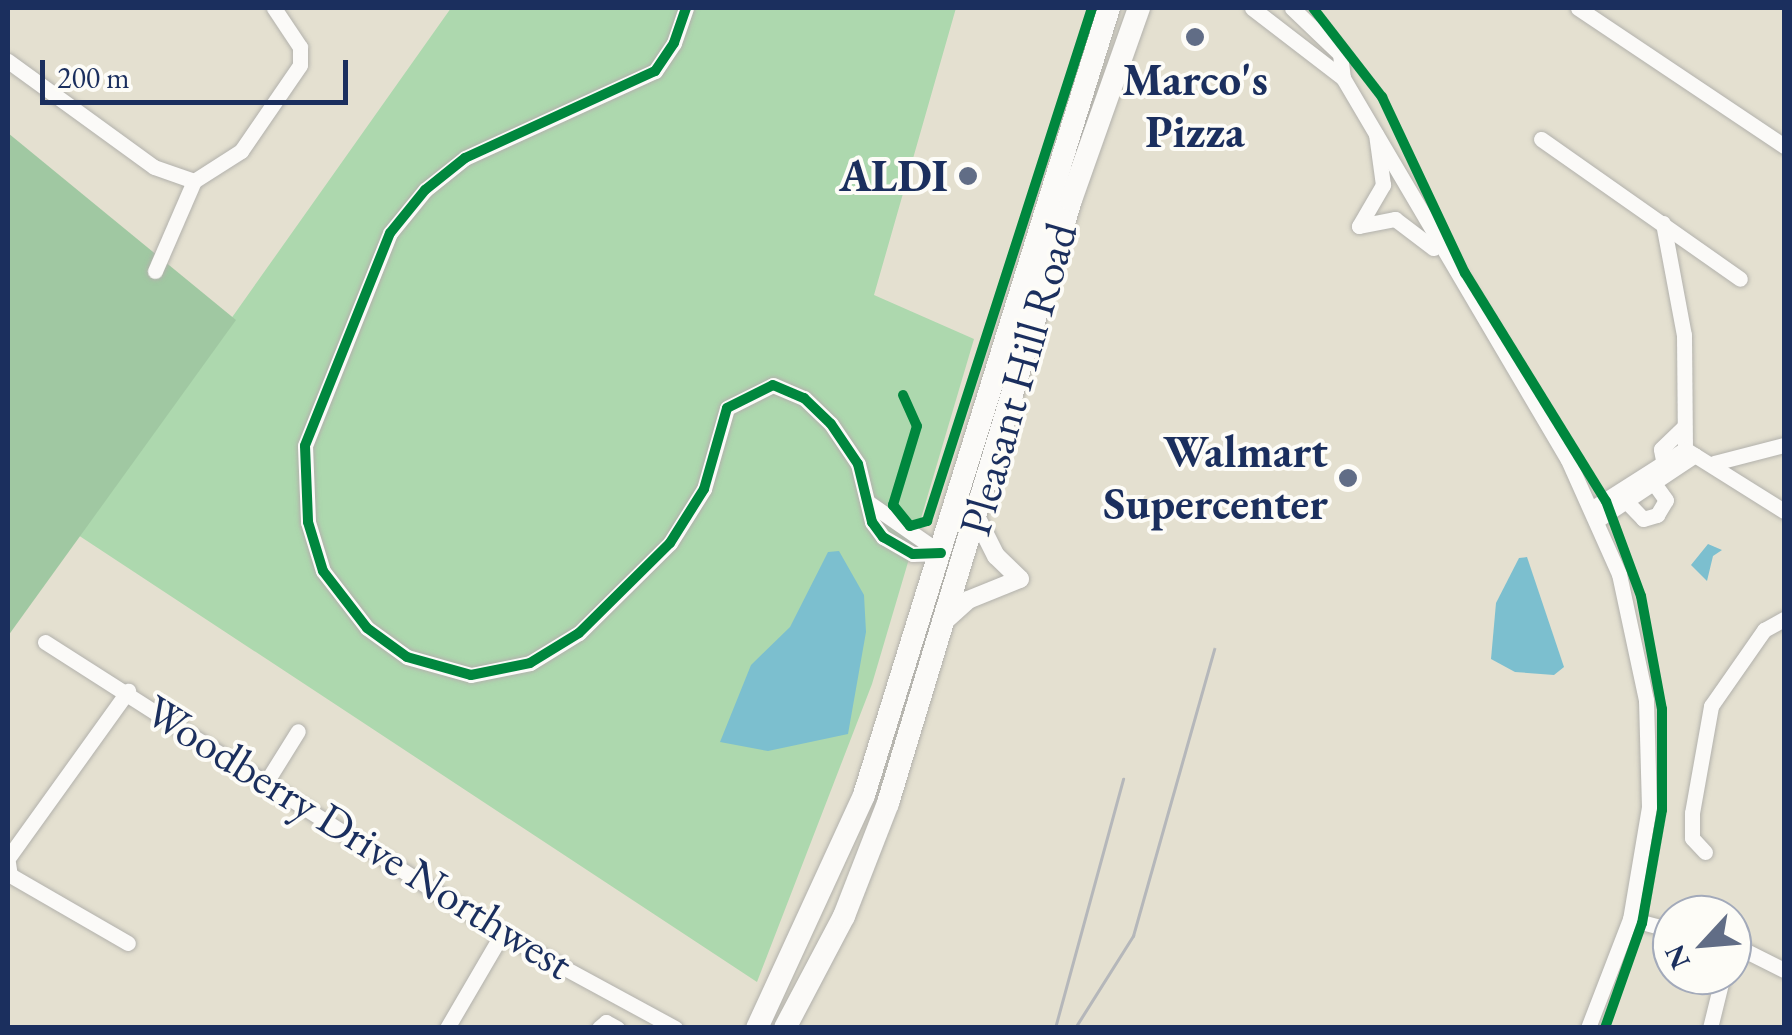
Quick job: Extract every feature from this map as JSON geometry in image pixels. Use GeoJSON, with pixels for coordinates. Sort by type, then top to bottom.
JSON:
{"type":"FeatureCollection","features":[{"type":"Feature","properties":{"kind":"highway","name":"Pleasant Hill Road"},"geometry":{"type":"LineString","coordinates":[[757,1028],[864,796],[1108,8]]}},
{"type":"Feature","properties":{"kind":"highway","name":"Pleasant Hill Road"},"geometry":{"type":"LineString","coordinates":[[785,1028],[857,883],[947,619],[1070,200],[1139,8]]}},
{"type":"Feature","properties":{"kind":"main road"},"geometry":{"type":"LineString","coordinates":[[947,619],[968,600],[1020,579],[996,556],[977,518]]}},
{"type":"Feature","properties":{"kind":"street"},"geometry":{"type":"LineString","coordinates":[[155,270],[194,180],[242,151],[300,65],[300,47],[274,8]]}},
{"type":"Feature","properties":{"kind":"street"},"geometry":{"type":"LineString","coordinates":[[686,8],[674,43],[655,71],[476,152],[425,190],[390,234],[305,446],[308,522],[323,571],[350,611],[407,657],[471,675],[530,664],[579,633],[670,543],[704,490],[727,408],[755,388],[772,385],[804,398],[831,424],[858,464],[869,504],[884,536],[912,554],[941,553]]}},
{"type":"Feature","properties":{"kind":"street"},"geometry":{"type":"LineString","coordinates":[[1252,8],[1343,78],[1444,259],[1596,513],[1639,649],[1646,700],[1649,806],[1630,920],[1588,1028]]}},
{"type":"Feature","properties":{"kind":"street"},"geometry":{"type":"LineString","coordinates":[[1292,8],[1340,54],[1343,78]]}},
{"type":"Feature","properties":{"kind":"street"},"geometry":{"type":"LineString","coordinates":[[1578,8],[1784,146]]}},
{"type":"Feature","properties":{"kind":"street"},"geometry":{"type":"LineString","coordinates":[[8,60],[154,167],[194,180]]}},
{"type":"Feature","properties":{"kind":"street"},"geometry":{"type":"LineString","coordinates":[[1376,134],[1383,185],[1359,226],[1395,218],[1444,259]]}},
{"type":"Feature","properties":{"kind":"street"},"geometry":{"type":"LineString","coordinates":[[1541,140],[1740,278]]}},
{"type":"Feature","properties":{"kind":"street"},"geometry":{"type":"LineString","coordinates":[[1664,222],[1684,335],[1683,428],[1690,452],[1714,463],[1784,511]]}},
{"type":"Feature","properties":{"kind":"street"},"geometry":{"type":"LineString","coordinates":[[1664,465],[1662,449],[1683,428]]}},
{"type":"Feature","properties":{"kind":"street"},"geometry":{"type":"LineString","coordinates":[[1714,463],[1784,445]]}},
{"type":"Feature","properties":{"kind":"street"},"geometry":{"type":"LineString","coordinates":[[1596,513],[1624,499],[1690,452]]}},
{"type":"Feature","properties":{"kind":"street"},"geometry":{"type":"LineString","coordinates":[[1653,480],[1664,465],[1690,452]]}},
{"type":"Feature","properties":{"kind":"street"},"geometry":{"type":"LineString","coordinates":[[1624,499],[1643,518],[1657,515],[1666,500],[1653,480]]}},
{"type":"Feature","properties":{"kind":"street"},"geometry":{"type":"LineString","coordinates":[[1705,852],[1692,838],[1692,812],[1711,706],[1764,630],[1784,618]]}},
{"type":"Feature","properties":{"kind":"street","name":"Woodberry Drive Northwest"},"geometry":{"type":"LineString","coordinates":[[45,642],[128,691],[264,784],[502,934],[666,1026]]}},
{"type":"Feature","properties":{"kind":"street"},"geometry":{"type":"LineString","coordinates":[[128,691],[8,861],[10,875],[128,942]]}},
{"type":"Feature","properties":{"kind":"street"},"geometry":{"type":"LineString","coordinates":[[264,784],[298,731]]}},
{"type":"Feature","properties":{"kind":"street"},"geometry":{"type":"LineString","coordinates":[[1630,920],[1652,925]]}},
{"type":"Feature","properties":{"kind":"street"},"geometry":{"type":"LineString","coordinates":[[448,1028],[502,934]]}},
{"type":"Feature","properties":{"kind":"street"},"geometry":{"type":"LineString","coordinates":[[1752,954],[1784,970]]}},
{"type":"Feature","properties":{"kind":"street"},"geometry":{"type":"LineString","coordinates":[[1710,1028],[1718,995]]}},
{"type":"Feature","properties":{"kind":"street"},"geometry":{"type":"LineString","coordinates":[[600,1028],[606,1022],[617,1028]]}},
{"type":"Feature","properties":{"kind":"green space"},"geometry":{"type":"Polygon","coordinates":[[[451,8],[956,8],[874,295],[974,339],[872,684],[757,982],[78,535],[451,8]]]}},
{"type":"Feature","properties":{"kind":"green space"},"geometry":{"type":"Polygon","coordinates":[[[8,133],[236,320],[8,636],[8,133]]]}},
{"type":"Feature","properties":{"kind":"water"},"geometry":{"type":"Polygon","coordinates":[[[1708,544],[1722,550],[1713,556],[1707,581],[1691,565],[1708,544]]]}},
{"type":"Feature","properties":{"kind":"water"},"geometry":{"type":"Polygon","coordinates":[[[839,551],[864,595],[866,632],[848,734],[768,751],[720,742],[751,665],[790,627],[828,552],[839,551]]]}},
{"type":"Feature","properties":{"kind":"water"},"geometry":{"type":"Polygon","coordinates":[[[1527,557],[1564,667],[1554,675],[1515,672],[1491,659],[1496,603],[1519,558],[1527,557]]]}},
{"type":"Feature","properties":{"kind":"railway"},"geometry":{"type":"LineString","coordinates":[[1075,1028],[1133,936],[1214,649]]}},
{"type":"Feature","properties":{"kind":"railway"},"geometry":{"type":"LineString","coordinates":[[1055,1028],[1123,779]]}},
{"type":"Feature","properties":{"kind":"cycle path"},"geometry":{"type":"LineString","coordinates":[[686,8],[674,43],[655,71],[465,158],[425,190],[390,233],[305,446],[308,522],[323,571],[367,628],[407,657],[471,675],[530,663],[579,633],[670,543],[704,489],[727,408],[773,385],[804,398],[831,424],[858,464],[872,522],[883,537],[913,554],[941,553]]}},
{"type":"Feature","properties":{"kind":"cycle path"},"geometry":{"type":"LineString","coordinates":[[903,395],[917,426],[893,505],[910,526],[927,521],[1092,8]]}},
{"type":"Feature","properties":{"kind":"cycle path"},"geometry":{"type":"LineString","coordinates":[[1313,8],[1382,97],[1465,273],[1606,501],[1641,596],[1662,709],[1662,810],[1642,923],[1605,1028]]}},
{"type":"Feature","properties":{"kind":"place","name":"Marco's Pizza"},"geometry":{"type":"Point","coordinates":[1195,37]}},
{"type":"Feature","properties":{"kind":"place","name":"ALDI"},"geometry":{"type":"Point","coordinates":[968,176]}},
{"type":"Feature","properties":{"kind":"place","name":"Walmart Supercenter"},"geometry":{"type":"Point","coordinates":[1348,478]}}]}
